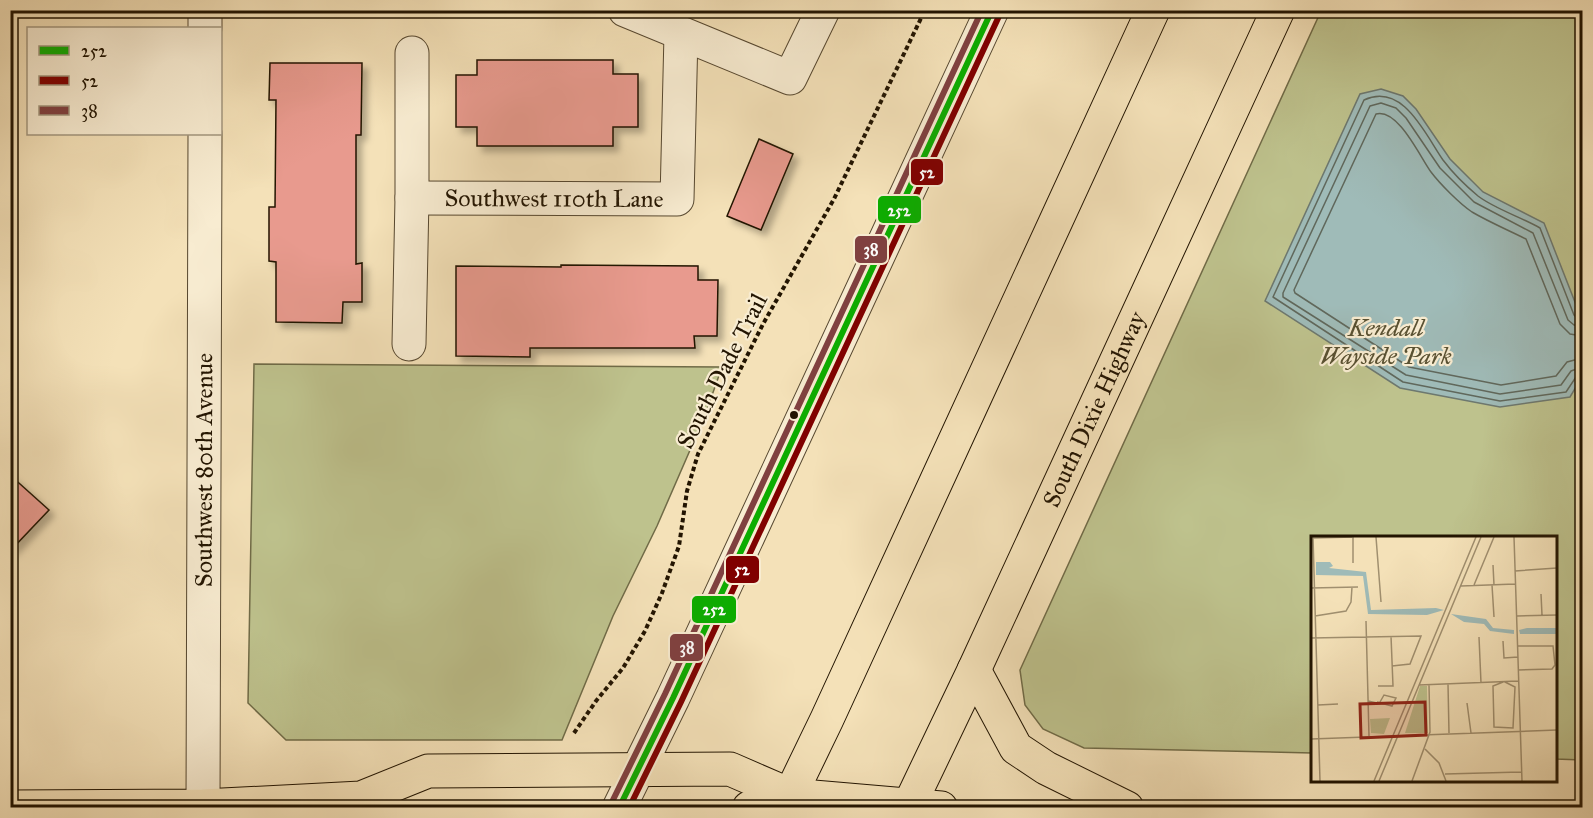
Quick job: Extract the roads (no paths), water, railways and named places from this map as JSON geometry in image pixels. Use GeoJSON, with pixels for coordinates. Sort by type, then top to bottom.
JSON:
{"type":"FeatureCollection","features":[{"type":"Feature","properties":{"kind":"main road"},"geometry":{"type":"LineString","coordinates":[[787,801],[827,719],[1153,10]]}},
{"type":"Feature","properties":{"kind":"main road","name":"South Dixie Highway"},"geometry":{"type":"LineString","coordinates":[[919,807],[974,670],[1278,10]]}},
{"type":"Feature","properties":{"kind":"main road"},"geometry":{"type":"LineString","coordinates":[[974,670],[1016,747],[1046,768],[1127,807]]}},
{"type":"Feature","properties":{"kind":"main road"},"geometry":{"type":"LineString","coordinates":[[10,807],[374,803],[428,771],[730,769],[787,801]]}},
{"type":"Feature","properties":{"kind":"main road"},"geometry":{"type":"LineString","coordinates":[[748,807],[787,801],[919,807]]}},
{"type":"Feature","properties":{"kind":"street"},"geometry":{"type":"LineString","coordinates":[[205,27],[206,10]]}},
{"type":"Feature","properties":{"kind":"street"},"geometry":{"type":"LineString","coordinates":[[625,10],[790,78],[823,10]]}},
{"type":"Feature","properties":{"kind":"street"},"geometry":{"type":"LineString","coordinates":[[619,807],[673,698],[992,10]]}},
{"type":"Feature","properties":{"kind":"street","name":"Southwest 110th Lane"},"geometry":{"type":"LineString","coordinates":[[412,198],[677,200],[681,34]]}},
{"type":"Feature","properties":{"kind":"street","name":"Southwest 110th Lane"},"geometry":{"type":"LineString","coordinates":[[409,344],[412,53]]}},
{"type":"Feature","properties":{"kind":"street","name":"Southwest 80th Avenue"},"geometry":{"type":"LineString","coordinates":[[203,806],[205,135]]}},
{"type":"Feature","properties":{"kind":"water"},"geometry":{"type":"Polygon","coordinates":[[[1381,89],[1403,96],[1416,109],[1450,159],[1483,192],[1544,223],[1582,320],[1582,377],[1570,397],[1500,407],[1400,388],[1265,301],[1360,94],[1381,89]]]}},
{"type":"Feature","properties":{"kind":"park label","name":"Kendall Wayside Park"},"geometry":{"type":"Point","coordinates":[1386,342]}}]}
